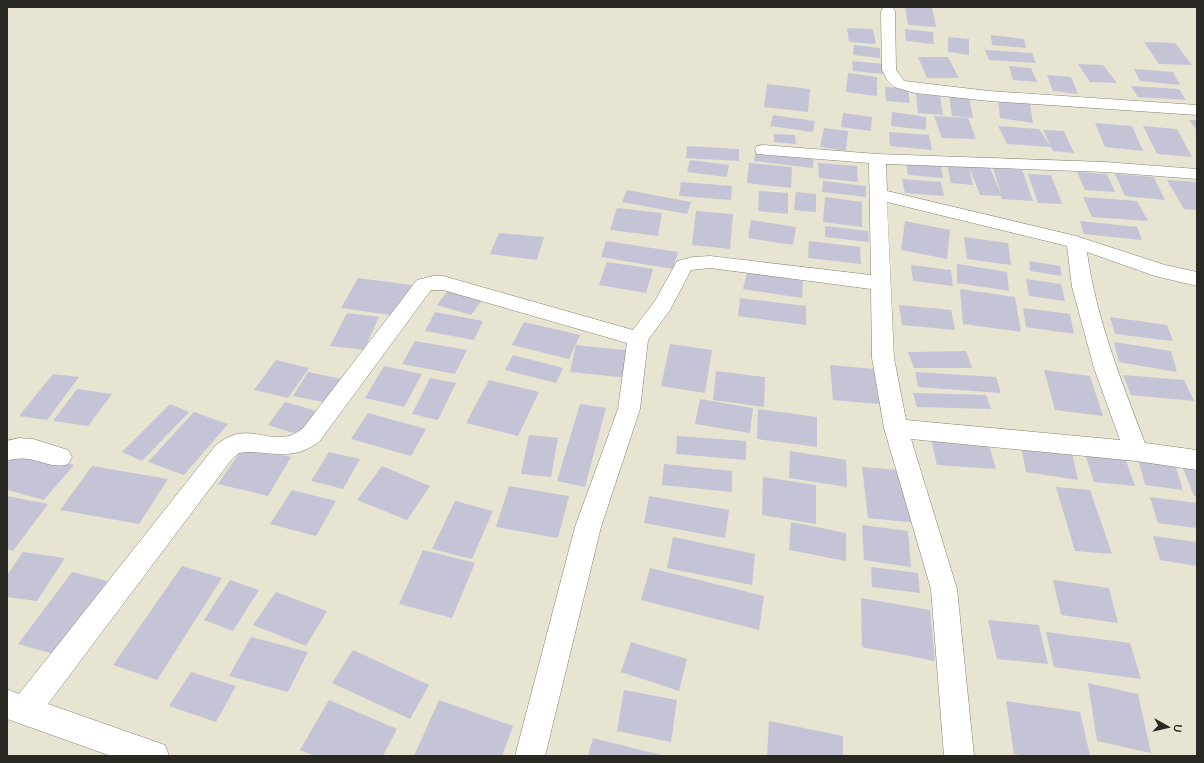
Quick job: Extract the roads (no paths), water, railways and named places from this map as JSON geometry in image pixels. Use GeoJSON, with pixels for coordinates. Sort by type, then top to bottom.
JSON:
{"type":"FeatureCollection","features":[{"type":"Feature","properties":{"kind":"street"},"geometry":{"type":"LineString","coordinates":[[888,11],[888,70],[899,84],[915,88],[989,96],[1197,110]]}},
{"type":"Feature","properties":{"kind":"street"},"geometry":{"type":"LineString","coordinates":[[763,150],[877,159],[1106,167],[1197,174]]}},
{"type":"Feature","properties":{"kind":"street"},"geometry":{"type":"LineString","coordinates":[[877,159],[883,358],[896,428],[944,589],[950,642],[959,756]]}},
{"type":"Feature","properties":{"kind":"street"},"geometry":{"type":"LineString","coordinates":[[879,195],[1076,242],[1162,271],[1197,279]]}},
{"type":"Feature","properties":{"kind":"street"},"geometry":{"type":"LineString","coordinates":[[1076,242],[1084,294],[1105,368],[1136,451]]}},
{"type":"Feature","properties":{"kind":"street"},"geometry":{"type":"LineString","coordinates":[[530,756],[588,527],[630,409],[638,340],[663,304],[684,266],[693,263],[710,262],[881,282]]}},
{"type":"Feature","properties":{"kind":"street"},"geometry":{"type":"LineString","coordinates":[[154,756],[16,707],[224,452],[236,443],[243,442],[286,446],[301,442],[311,435],[424,285],[443,283],[638,340]]}},
{"type":"Feature","properties":{"kind":"street"},"geometry":{"type":"LineString","coordinates":[[896,428],[1136,451],[1197,460]]}},
{"type":"Feature","properties":{"kind":"street"},"geometry":{"type":"LineString","coordinates":[[7,451],[12,448],[22,448],[60,457]]}}]}
